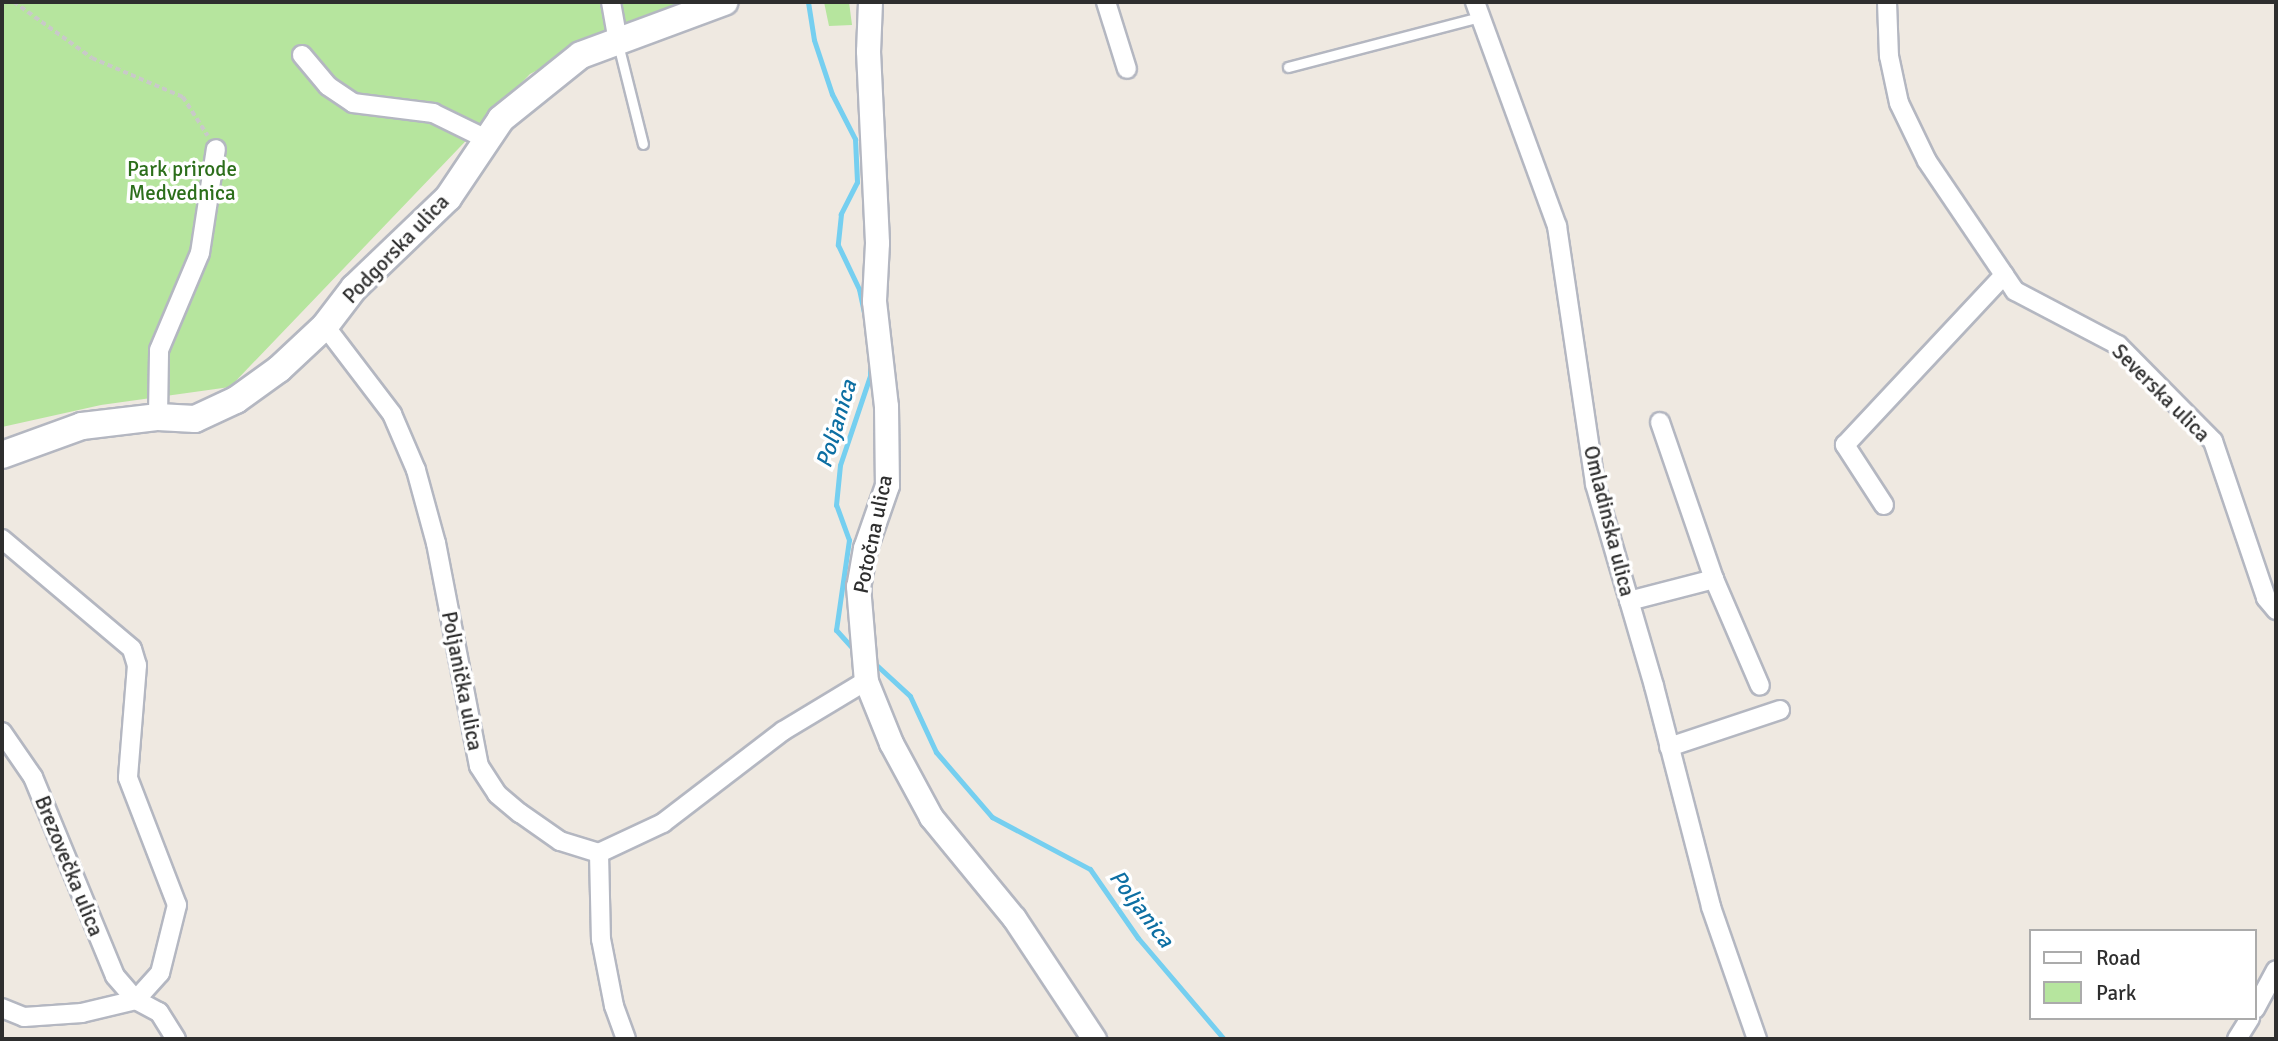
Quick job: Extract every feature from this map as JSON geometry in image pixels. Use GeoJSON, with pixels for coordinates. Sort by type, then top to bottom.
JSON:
{"type":"FeatureCollection","features":[{"type":"Feature","properties":{"kind":"main road","name":"Podgorska ulica"},"geometry":{"type":"LineString","coordinates":[[2,455],[82,426],[158,417],[195,419],[236,400],[279,369],[325,326],[354,288],[448,198],[501,119],[581,55],[724,2]]}},
{"type":"Feature","properties":{"kind":"street"},"geometry":{"type":"LineString","coordinates":[[611,2],[618,41]]}},
{"type":"Feature","properties":{"kind":"street","name":"Potočna ulica"},"geometry":{"type":"LineString","coordinates":[[870,2],[868,51],[877,243],[874,301],[886,406],[887,485],[865,548],[858,586],[864,666],[891,743],[931,817],[1014,918],[1094,1039]]}},
{"type":"Feature","properties":{"kind":"street"},"geometry":{"type":"LineString","coordinates":[[1106,2],[1127,69]]}},
{"type":"Feature","properties":{"kind":"street","name":"Severska ulica"},"geometry":{"type":"LineString","coordinates":[[1888,2],[1889,55],[1899,103],[1927,160],[2015,291],[2118,345],[2213,441],[2266,598],[2276,610]]}},
{"type":"Feature","properties":{"kind":"street","name":"Omladinska ulica"},"geometry":{"type":"LineString","coordinates":[[1478,9],[1558,226],[1595,484],[1669,747],[1710,908],[1757,1039]]}},
{"type":"Feature","properties":{"kind":"street"},"geometry":{"type":"LineString","coordinates":[[302,55],[328,86],[353,103],[433,113],[486,139]]}},
{"type":"Feature","properties":{"kind":"street"},"geometry":{"type":"LineString","coordinates":[[158,417],[159,350],[200,253],[216,149]]}},
{"type":"Feature","properties":{"kind":"street"},"geometry":{"type":"LineString","coordinates":[[1884,505],[1845,445],[2004,275]]}},
{"type":"Feature","properties":{"kind":"street","name":"Poljanička ulica"},"geometry":{"type":"LineString","coordinates":[[325,326],[391,414],[416,470],[436,543],[478,766],[497,794],[520,813],[560,841],[599,853]]}},
{"type":"Feature","properties":{"kind":"street"},"geometry":{"type":"LineString","coordinates":[[1660,422],[1714,579],[1760,686]]}},
{"type":"Feature","properties":{"kind":"street"},"geometry":{"type":"LineString","coordinates":[[2,539],[132,649],[137,665],[128,778],[150,826],[177,905],[172,938],[159,973],[136,1000],[82,1013],[24,1017],[2,1008]]}},
{"type":"Feature","properties":{"kind":"street"},"geometry":{"type":"LineString","coordinates":[[1629,601],[1714,579]]}},
{"type":"Feature","properties":{"kind":"street"},"geometry":{"type":"LineString","coordinates":[[626,1039],[614,1006],[601,939],[599,853],[663,823],[864,666]]}},
{"type":"Feature","properties":{"kind":"street"},"geometry":{"type":"LineString","coordinates":[[1669,747],[1780,710]]}},
{"type":"Feature","properties":{"kind":"street","name":"Brezovečka ulica"},"geometry":{"type":"LineString","coordinates":[[2,732],[33,777],[114,975],[136,1000],[159,1012],[176,1039]]}},
{"type":"Feature","properties":{"kind":"street"},"geometry":{"type":"LineString","coordinates":[[2257,1005],[2276,970]]}},
{"type":"Feature","properties":{"kind":"street"},"geometry":{"type":"LineString","coordinates":[[2237,1039],[2249,1020]]}},
{"type":"Feature","properties":{"kind":"lane"},"geometry":{"type":"LineString","coordinates":[[1288,67],[1478,9]]}},
{"type":"Feature","properties":{"kind":"lane"},"geometry":{"type":"LineString","coordinates":[[618,41],[643,144]]}},
{"type":"Feature","properties":{"kind":"path"},"geometry":{"type":"LineString","coordinates":[[14,2],[92,58],[183,97],[216,149]]}},
{"type":"Feature","properties":{"kind":"green space","name":"Park prirode Medvednica"},"geometry":{"type":"Polygon","coordinates":[[[2,2],[704,2],[595,41],[530,74],[230,387],[101,405],[2,427],[2,2]]]}},
{"type":"Feature","properties":{"kind":"green space"},"geometry":{"type":"Polygon","coordinates":[[[824,2],[849,2],[852,25],[829,26],[824,2]]]}},
{"type":"Feature","properties":{"kind":"waterway","name":"Poljanica"},"geometry":{"type":"LineString","coordinates":[[808,2],[814,40],[832,94],[855,139],[857,182],[841,214],[838,245],[859,289],[865,317]]}},
{"type":"Feature","properties":{"kind":"waterway","name":"Poljanica"},"geometry":{"type":"LineString","coordinates":[[856,652],[836,630],[849,540],[836,505],[840,465],[870,376],[870,361]]}},
{"type":"Feature","properties":{"kind":"waterway","name":"Poljanica"},"geometry":{"type":"LineString","coordinates":[[871,660],[910,696],[936,752],[992,817],[1090,869],[1138,938],[1224,1039]]}}]}
